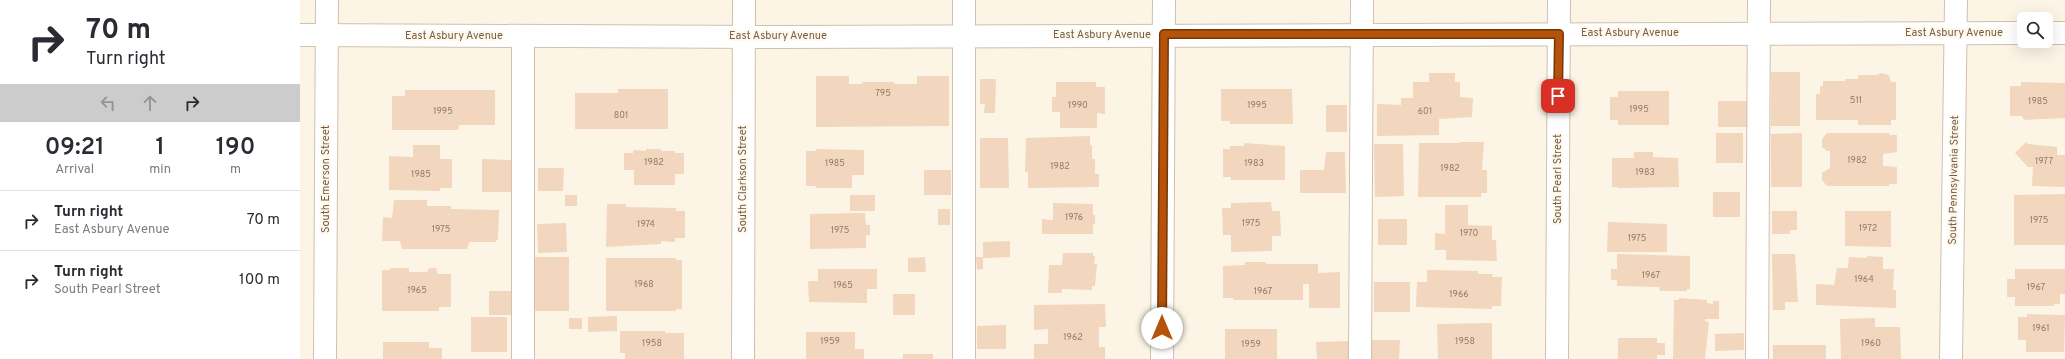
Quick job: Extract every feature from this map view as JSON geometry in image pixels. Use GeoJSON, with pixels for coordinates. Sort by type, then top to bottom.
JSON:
{"type":"FeatureCollection","features":[{"type":"Feature","properties":{"kind":"street","name":"South Emerson Street"},"geometry":{"type":"LineString","coordinates":[[325,359],[327,0]]}},
{"type":"Feature","properties":{"kind":"street","name":"South Clarkson Street"},"geometry":{"type":"LineString","coordinates":[[743,359],[744,0]]}},
{"type":"Feature","properties":{"kind":"street"},"geometry":{"type":"LineString","coordinates":[[964,0],[964,359]]}},
{"type":"Feature","properties":{"kind":"street"},"geometry":{"type":"LineString","coordinates":[[1162,359],[1164,0]]}},
{"type":"Feature","properties":{"kind":"street"},"geometry":{"type":"LineString","coordinates":[[1360,359],[1362,0]]}},
{"type":"Feature","properties":{"kind":"street","name":"South Pearl Street"},"geometry":{"type":"LineString","coordinates":[[1558,359],[1559,0]]}},
{"type":"Feature","properties":{"kind":"street"},"geometry":{"type":"LineString","coordinates":[[1757,359],[1759,0]]}},
{"type":"Feature","properties":{"kind":"street","name":"South Pennsylvania Street"},"geometry":{"type":"LineString","coordinates":[[1951,359],[1956,0]]}},
{"type":"Feature","properties":{"kind":"street","name":"East Asbury Avenue"},"geometry":{"type":"LineString","coordinates":[[300,35],[743,37],[1164,34],[2017,33]]}},
{"type":"Feature","properties":{"kind":"street"},"geometry":{"type":"LineString","coordinates":[[2053,33],[2065,33]]}},
{"type":"Feature","properties":{"kind":"street"},"geometry":{"type":"LineString","coordinates":[[523,36],[523,359]]}},
{"type":"Feature","properties":{"kind":"building"},"geometry":{"type":"Polygon","coordinates":[[[1771,72],[1800,72],[1800,126],[1771,126],[1771,72]]]}},
{"type":"Feature","properties":{"kind":"building"},"geometry":{"type":"Polygon","coordinates":[[[1429,73],[1455,73],[1455,82],[1460,82],[1460,97],[1473,98],[1472,117],[1439,119],[1439,135],[1377,136],[1377,104],[1401,105],[1401,98],[1413,98],[1413,82],[1429,82],[1429,73]]]}},
{"type":"Feature","properties":{"kind":"building"},"geometry":{"type":"Polygon","coordinates":[[[1881,73],[1889,75],[1891,82],[1896,82],[1896,120],[1891,120],[1891,125],[1858,125],[1858,120],[1816,120],[1816,94],[1820,94],[1820,86],[1823,86],[1823,81],[1845,81],[1845,79],[1858,79],[1858,75],[1877,75],[1881,73]]]}},
{"type":"Feature","properties":{"kind":"building"},"geometry":{"type":"Polygon","coordinates":[[[816,76],[849,76],[849,84],[862,84],[862,82],[894,82],[894,84],[917,84],[917,76],[949,76],[949,126],[816,127],[816,76]]]}},
{"type":"Feature","properties":{"kind":"building"},"geometry":{"type":"Polygon","coordinates":[[[980,79],[996,79],[995,113],[984,113],[985,104],[980,104],[980,79]]]}},
{"type":"Feature","properties":{"kind":"building"},"geometry":{"type":"Polygon","coordinates":[[[1056,82],[1096,82],[1096,87],[1105,87],[1105,114],[1097,113],[1097,128],[1060,128],[1060,112],[1052,112],[1052,97],[1056,97],[1056,82]]]}},
{"type":"Feature","properties":{"kind":"building"},"geometry":{"type":"Polygon","coordinates":[[[2021,82],[2065,83],[2065,118],[2024,120],[2022,116],[2010,116],[2010,86],[2021,86],[2021,82]]]}},
{"type":"Feature","properties":{"kind":"building"},"geometry":{"type":"Polygon","coordinates":[[[618,89],[668,89],[668,129],[575,129],[575,93],[618,93],[618,89]]]}},
{"type":"Feature","properties":{"kind":"building"},"geometry":{"type":"Polygon","coordinates":[[[1221,89],[1292,89],[1293,124],[1230,124],[1230,121],[1221,121],[1221,89]]]}},
{"type":"Feature","properties":{"kind":"building"},"geometry":{"type":"Polygon","coordinates":[[[405,90],[495,90],[495,125],[459,125],[458,130],[392,130],[392,96],[405,96],[405,90]]]}},
{"type":"Feature","properties":{"kind":"building"},"geometry":{"type":"Polygon","coordinates":[[[1618,91],[1669,91],[1669,125],[1618,125],[1618,120],[1610,120],[1610,97],[1618,97],[1618,91]]]}},
{"type":"Feature","properties":{"kind":"building"},"geometry":{"type":"Polygon","coordinates":[[[1718,101],[1747,101],[1747,127],[1718,127],[1718,101]]]}},
{"type":"Feature","properties":{"kind":"building"},"geometry":{"type":"Polygon","coordinates":[[[1326,105],[1347,105],[1347,132],[1326,132],[1326,105]]]}},
{"type":"Feature","properties":{"kind":"building"},"geometry":{"type":"Polygon","coordinates":[[[1716,133],[1743,133],[1743,163],[1716,163],[1716,133]]]}},
{"type":"Feature","properties":{"kind":"building"},"geometry":{"type":"Polygon","coordinates":[[[1802,133],[1802,187],[1771,187],[1771,134],[1802,133]]]}},
{"type":"Feature","properties":{"kind":"building"},"geometry":{"type":"Polygon","coordinates":[[[1827,133],[1889,133],[1889,135],[1897,135],[1897,152],[1883,154],[1883,166],[1897,167],[1897,184],[1889,184],[1889,186],[1827,186],[1822,180],[1822,173],[1830,168],[1830,151],[1827,151],[1822,147],[1822,139],[1827,133]]]}},
{"type":"Feature","properties":{"kind":"building"},"geometry":{"type":"Polygon","coordinates":[[[1090,136],[1090,145],[1092,145],[1092,159],[1095,159],[1095,174],[1099,174],[1099,187],[1028,188],[1028,172],[1025,172],[1026,138],[1090,136]]]}},
{"type":"Feature","properties":{"kind":"building"},"geometry":{"type":"Polygon","coordinates":[[[980,138],[1008,138],[1009,188],[980,188],[980,138]]]}},
{"type":"Feature","properties":{"kind":"building"},"geometry":{"type":"Polygon","coordinates":[[[1484,142],[1482,170],[1487,170],[1487,193],[1481,193],[1481,197],[1418,197],[1419,143],[1484,142]]]}},
{"type":"Feature","properties":{"kind":"building"},"geometry":{"type":"Polygon","coordinates":[[[2026,142],[2028,144],[2057,147],[2057,155],[2065,155],[2065,187],[2032,186],[2033,167],[2028,167],[2015,153],[2026,142]]]}},
{"type":"Feature","properties":{"kind":"building"},"geometry":{"type":"Polygon","coordinates":[[[1244,143],[1285,146],[1285,180],[1231,180],[1231,177],[1223,177],[1223,149],[1230,149],[1230,146],[1244,146],[1244,143]]]}},
{"type":"Feature","properties":{"kind":"building"},"geometry":{"type":"Polygon","coordinates":[[[1374,144],[1403,144],[1404,196],[1375,197],[1374,144]]]}},
{"type":"Feature","properties":{"kind":"building"},"geometry":{"type":"Polygon","coordinates":[[[413,145],[440,145],[440,159],[452,159],[452,188],[440,188],[440,191],[389,190],[389,156],[413,157],[413,145]]]}},
{"type":"Feature","properties":{"kind":"building"},"geometry":{"type":"Polygon","coordinates":[[[646,149],[661,149],[661,151],[675,151],[675,153],[684,153],[684,174],[675,174],[675,185],[634,185],[634,170],[624,170],[624,153],[633,153],[633,150],[646,151],[646,149]]]}},
{"type":"Feature","properties":{"kind":"building"},"geometry":{"type":"Polygon","coordinates":[[[816,149],[864,150],[864,175],[852,175],[852,188],[816,188],[816,186],[806,186],[806,151],[816,151],[816,149]]]}},
{"type":"Feature","properties":{"kind":"building"},"geometry":{"type":"Polygon","coordinates":[[[1326,152],[1345,152],[1346,193],[1300,193],[1300,170],[1324,170],[1326,152]]]}},
{"type":"Feature","properties":{"kind":"building"},"geometry":{"type":"Polygon","coordinates":[[[1634,152],[1653,152],[1653,157],[1678,158],[1679,187],[1612,187],[1612,158],[1634,158],[1634,152]]]}},
{"type":"Feature","properties":{"kind":"building"},"geometry":{"type":"Polygon","coordinates":[[[482,159],[513,160],[512,192],[482,192],[482,159]]]}},
{"type":"Feature","properties":{"kind":"building"},"geometry":{"type":"Polygon","coordinates":[[[538,168],[564,168],[563,191],[538,191],[538,168]]]}},
{"type":"Feature","properties":{"kind":"building"},"geometry":{"type":"Polygon","coordinates":[[[924,170],[951,170],[951,195],[924,195],[924,170]]]}},
{"type":"Feature","properties":{"kind":"building"},"geometry":{"type":"Polygon","coordinates":[[[1713,192],[1740,192],[1740,217],[1713,217],[1713,192]]]}},
{"type":"Feature","properties":{"kind":"building"},"geometry":{"type":"Polygon","coordinates":[[[2065,194],[2065,245],[2014,245],[2014,195],[2065,194]]]}},
{"type":"Feature","properties":{"kind":"building"},"geometry":{"type":"Polygon","coordinates":[[[565,195],[577,195],[577,206],[565,206],[565,195]]]}},
{"type":"Feature","properties":{"kind":"building"},"geometry":{"type":"Polygon","coordinates":[[[850,195],[875,195],[875,211],[850,211],[850,195]]]}},
{"type":"Feature","properties":{"kind":"building"},"geometry":{"type":"Polygon","coordinates":[[[394,200],[427,200],[427,206],[451,206],[451,209],[499,210],[498,240],[496,240],[496,242],[469,242],[467,249],[402,249],[400,241],[382,241],[383,217],[392,218],[394,200]]]}},
{"type":"Feature","properties":{"kind":"building"},"geometry":{"type":"Polygon","coordinates":[[[1271,202],[1272,211],[1280,211],[1281,236],[1272,236],[1272,251],[1231,252],[1231,235],[1223,235],[1222,208],[1231,208],[1231,203],[1271,202]]]}},
{"type":"Feature","properties":{"kind":"building"},"geometry":{"type":"Polygon","coordinates":[[[1053,203],[1093,204],[1095,224],[1093,224],[1093,234],[1042,234],[1042,219],[1053,220],[1053,203]]]}},
{"type":"Feature","properties":{"kind":"building"},"geometry":{"type":"Polygon","coordinates":[[[607,204],[626,204],[626,207],[676,208],[676,211],[685,211],[685,238],[675,238],[675,242],[661,241],[661,244],[606,247],[607,204]]]}},
{"type":"Feature","properties":{"kind":"building"},"geometry":{"type":"Polygon","coordinates":[[[1445,205],[1468,205],[1468,225],[1492,226],[1492,240],[1496,240],[1497,261],[1446,260],[1446,250],[1435,250],[1435,233],[1445,234],[1445,205]]]}},
{"type":"Feature","properties":{"kind":"building"},"geometry":{"type":"Polygon","coordinates":[[[938,209],[950,209],[950,225],[938,225],[938,209]]]}},
{"type":"Feature","properties":{"kind":"building"},"geometry":{"type":"Polygon","coordinates":[[[1772,211],[1797,211],[1797,230],[1790,230],[1790,234],[1772,234],[1772,211]]]}},
{"type":"Feature","properties":{"kind":"building"},"geometry":{"type":"Polygon","coordinates":[[[1845,211],[1891,211],[1891,247],[1845,246],[1845,211]]]}},
{"type":"Feature","properties":{"kind":"building"},"geometry":{"type":"Polygon","coordinates":[[[865,213],[866,225],[870,225],[870,235],[866,235],[866,248],[810,249],[810,214],[865,213]]]}},
{"type":"Feature","properties":{"kind":"building"},"geometry":{"type":"Polygon","coordinates":[[[1378,219],[1407,219],[1407,245],[1378,245],[1378,219]]]}},
{"type":"Feature","properties":{"kind":"building"},"geometry":{"type":"Polygon","coordinates":[[[1608,222],[1667,224],[1667,252],[1607,252],[1608,222]]]}},
{"type":"Feature","properties":{"kind":"building"},"geometry":{"type":"Polygon","coordinates":[[[566,223],[567,252],[538,253],[537,224],[566,223]]]}},
{"type":"Feature","properties":{"kind":"building"},"geometry":{"type":"Polygon","coordinates":[[[1010,241],[1010,257],[983,258],[983,242],[1010,241]]]}},
{"type":"Feature","properties":{"kind":"building"},"geometry":{"type":"Polygon","coordinates":[[[1063,253],[1093,253],[1093,256],[1095,256],[1094,264],[1097,264],[1095,286],[1092,286],[1092,290],[1062,289],[1062,293],[1048,293],[1049,265],[1062,265],[1063,253]]]}},
{"type":"Feature","properties":{"kind":"building"},"geometry":{"type":"Polygon","coordinates":[[[1617,254],[1690,256],[1690,289],[1687,289],[1687,291],[1660,291],[1659,287],[1617,286],[1617,280],[1611,280],[1611,269],[1617,269],[1617,254]]]}},
{"type":"Feature","properties":{"kind":"building"},"geometry":{"type":"Polygon","coordinates":[[[1772,254],[1795,254],[1798,302],[1785,302],[1785,310],[1773,310],[1772,254]]]}},
{"type":"Feature","properties":{"kind":"building"},"geometry":{"type":"Polygon","coordinates":[[[1867,256],[1883,257],[1883,269],[1894,269],[1893,290],[1896,290],[1896,308],[1816,305],[1816,284],[1834,285],[1837,268],[1848,268],[1849,257],[1867,258],[1867,256]]]}},
{"type":"Feature","properties":{"kind":"building"},"geometry":{"type":"Polygon","coordinates":[[[535,257],[569,257],[569,311],[535,311],[535,257]]]}},
{"type":"Feature","properties":{"kind":"building"},"geometry":{"type":"Polygon","coordinates":[[[925,257],[926,272],[908,272],[908,258],[925,257]]]}},
{"type":"Feature","properties":{"kind":"building"},"geometry":{"type":"Polygon","coordinates":[[[976,257],[983,257],[983,269],[977,270],[976,257]]]}},
{"type":"Feature","properties":{"kind":"building"},"geometry":{"type":"Polygon","coordinates":[[[606,258],[676,258],[676,260],[682,260],[682,309],[676,309],[676,311],[606,311],[606,258]]]}},
{"type":"Feature","properties":{"kind":"building"},"geometry":{"type":"Polygon","coordinates":[[[1245,262],[1266,262],[1266,264],[1318,264],[1318,273],[1340,272],[1340,308],[1309,308],[1309,284],[1303,284],[1303,300],[1233,300],[1233,298],[1223,298],[1223,266],[1245,265],[1245,262]]]}},
{"type":"Feature","properties":{"kind":"building"},"geometry":{"type":"Polygon","coordinates":[[[390,268],[409,268],[409,272],[427,272],[429,268],[436,268],[438,274],[451,274],[451,307],[439,307],[439,311],[382,311],[382,270],[390,270],[390,268]]]}},
{"type":"Feature","properties":{"kind":"building"},"geometry":{"type":"Polygon","coordinates":[[[818,269],[877,269],[877,289],[867,289],[867,303],[809,302],[808,281],[818,281],[818,269]]]}},
{"type":"Feature","properties":{"kind":"building"},"geometry":{"type":"Polygon","coordinates":[[[2015,269],[2065,269],[2065,294],[2060,294],[2060,304],[2054,304],[2054,306],[2015,306],[2015,297],[2007,297],[2007,279],[2015,279],[2015,269]]]}},
{"type":"Feature","properties":{"kind":"building"},"geometry":{"type":"Polygon","coordinates":[[[1427,270],[1478,271],[1478,274],[1493,274],[1492,277],[1502,277],[1501,306],[1492,306],[1492,309],[1416,307],[1417,282],[1427,282],[1427,270]]]}},
{"type":"Feature","properties":{"kind":"building"},"geometry":{"type":"Polygon","coordinates":[[[1374,282],[1410,282],[1410,312],[1374,312],[1374,282]]]}},
{"type":"Feature","properties":{"kind":"building"},"geometry":{"type":"Polygon","coordinates":[[[489,291],[511,291],[512,315],[489,315],[489,291]]]}},
{"type":"Feature","properties":{"kind":"building"},"geometry":{"type":"Polygon","coordinates":[[[893,294],[915,294],[915,315],[893,315],[893,294]]]}},
{"type":"Feature","properties":{"kind":"building"},"geometry":{"type":"Polygon","coordinates":[[[1679,298],[1707,300],[1707,303],[1713,304],[1713,301],[1719,301],[1719,319],[1705,319],[1705,321],[1709,322],[1705,359],[1673,359],[1674,300],[1679,300],[1679,298]]]}},
{"type":"Feature","properties":{"kind":"building"},"geometry":{"type":"Polygon","coordinates":[[[1105,304],[1106,327],[1099,327],[1099,347],[1105,347],[1105,359],[1034,359],[1034,344],[1048,344],[1048,329],[1034,330],[1034,305],[1105,304]]]}},
{"type":"Feature","properties":{"kind":"building"},"geometry":{"type":"Polygon","coordinates":[[[2027,314],[2065,315],[2064,352],[2026,352],[2026,340],[2018,340],[2018,317],[2027,317],[2027,314]]]}},
{"type":"Feature","properties":{"kind":"building"},"geometry":{"type":"Polygon","coordinates":[[[617,316],[617,331],[588,332],[588,317],[617,316]]]}},
{"type":"Feature","properties":{"kind":"building"},"geometry":{"type":"Polygon","coordinates":[[[471,317],[507,317],[507,352],[471,352],[471,317]]]}},
{"type":"Feature","properties":{"kind":"building"},"geometry":{"type":"Polygon","coordinates":[[[569,318],[582,318],[582,329],[569,329],[569,318]]]}},
{"type":"Feature","properties":{"kind":"building"},"geometry":{"type":"Polygon","coordinates":[[[1875,318],[1875,327],[1900,327],[1901,359],[1841,359],[1840,319],[1875,318]]]}},
{"type":"Feature","properties":{"kind":"building"},"geometry":{"type":"Polygon","coordinates":[[[1492,323],[1492,359],[1438,359],[1437,324],[1492,323]]]}},
{"type":"Feature","properties":{"kind":"building"},"geometry":{"type":"Polygon","coordinates":[[[1006,325],[1006,349],[977,349],[977,326],[1006,325]]]}},
{"type":"Feature","properties":{"kind":"building"},"geometry":{"type":"Polygon","coordinates":[[[1225,329],[1277,329],[1277,359],[1225,359],[1225,329]]]}},
{"type":"Feature","properties":{"kind":"building"},"geometry":{"type":"Polygon","coordinates":[[[620,331],[665,331],[665,333],[684,333],[684,359],[625,359],[625,353],[620,353],[620,331]]]}},
{"type":"Feature","properties":{"kind":"building"},"geometry":{"type":"Polygon","coordinates":[[[806,332],[855,332],[855,349],[864,349],[864,359],[806,359],[806,332]]]}},
{"type":"Feature","properties":{"kind":"building"},"geometry":{"type":"Polygon","coordinates":[[[1744,333],[1744,350],[1715,351],[1715,334],[1744,333]]]}},
{"type":"Feature","properties":{"kind":"building"},"geometry":{"type":"Polygon","coordinates":[[[1618,338],[1657,338],[1657,343],[1665,343],[1665,355],[1657,355],[1657,359],[1618,359],[1618,338]]]}},
{"type":"Feature","properties":{"kind":"building"},"geometry":{"type":"Polygon","coordinates":[[[1369,340],[1400,340],[1399,359],[1369,359],[1369,340]]]}},
{"type":"Feature","properties":{"kind":"building"},"geometry":{"type":"Polygon","coordinates":[[[1351,341],[1351,359],[1317,359],[1316,342],[1351,341]]]}},
{"type":"Feature","properties":{"kind":"building"},"geometry":{"type":"Polygon","coordinates":[[[383,342],[429,342],[429,348],[442,348],[442,359],[383,359],[383,342]]]}},
{"type":"Feature","properties":{"kind":"building"},"geometry":{"type":"Polygon","coordinates":[[[1773,345],[1826,345],[1826,359],[1773,359],[1773,345]]]}},
{"type":"Feature","properties":{"kind":"building"},"geometry":{"type":"Polygon","coordinates":[[[903,354],[933,354],[933,359],[903,359],[903,354]]]}},
{"type":"Feature","properties":{"kind":"route"},"geometry":{"type":"LineString","coordinates":[[1162,328],[1164,34],[1559,34],[1558,96]]}}]}
